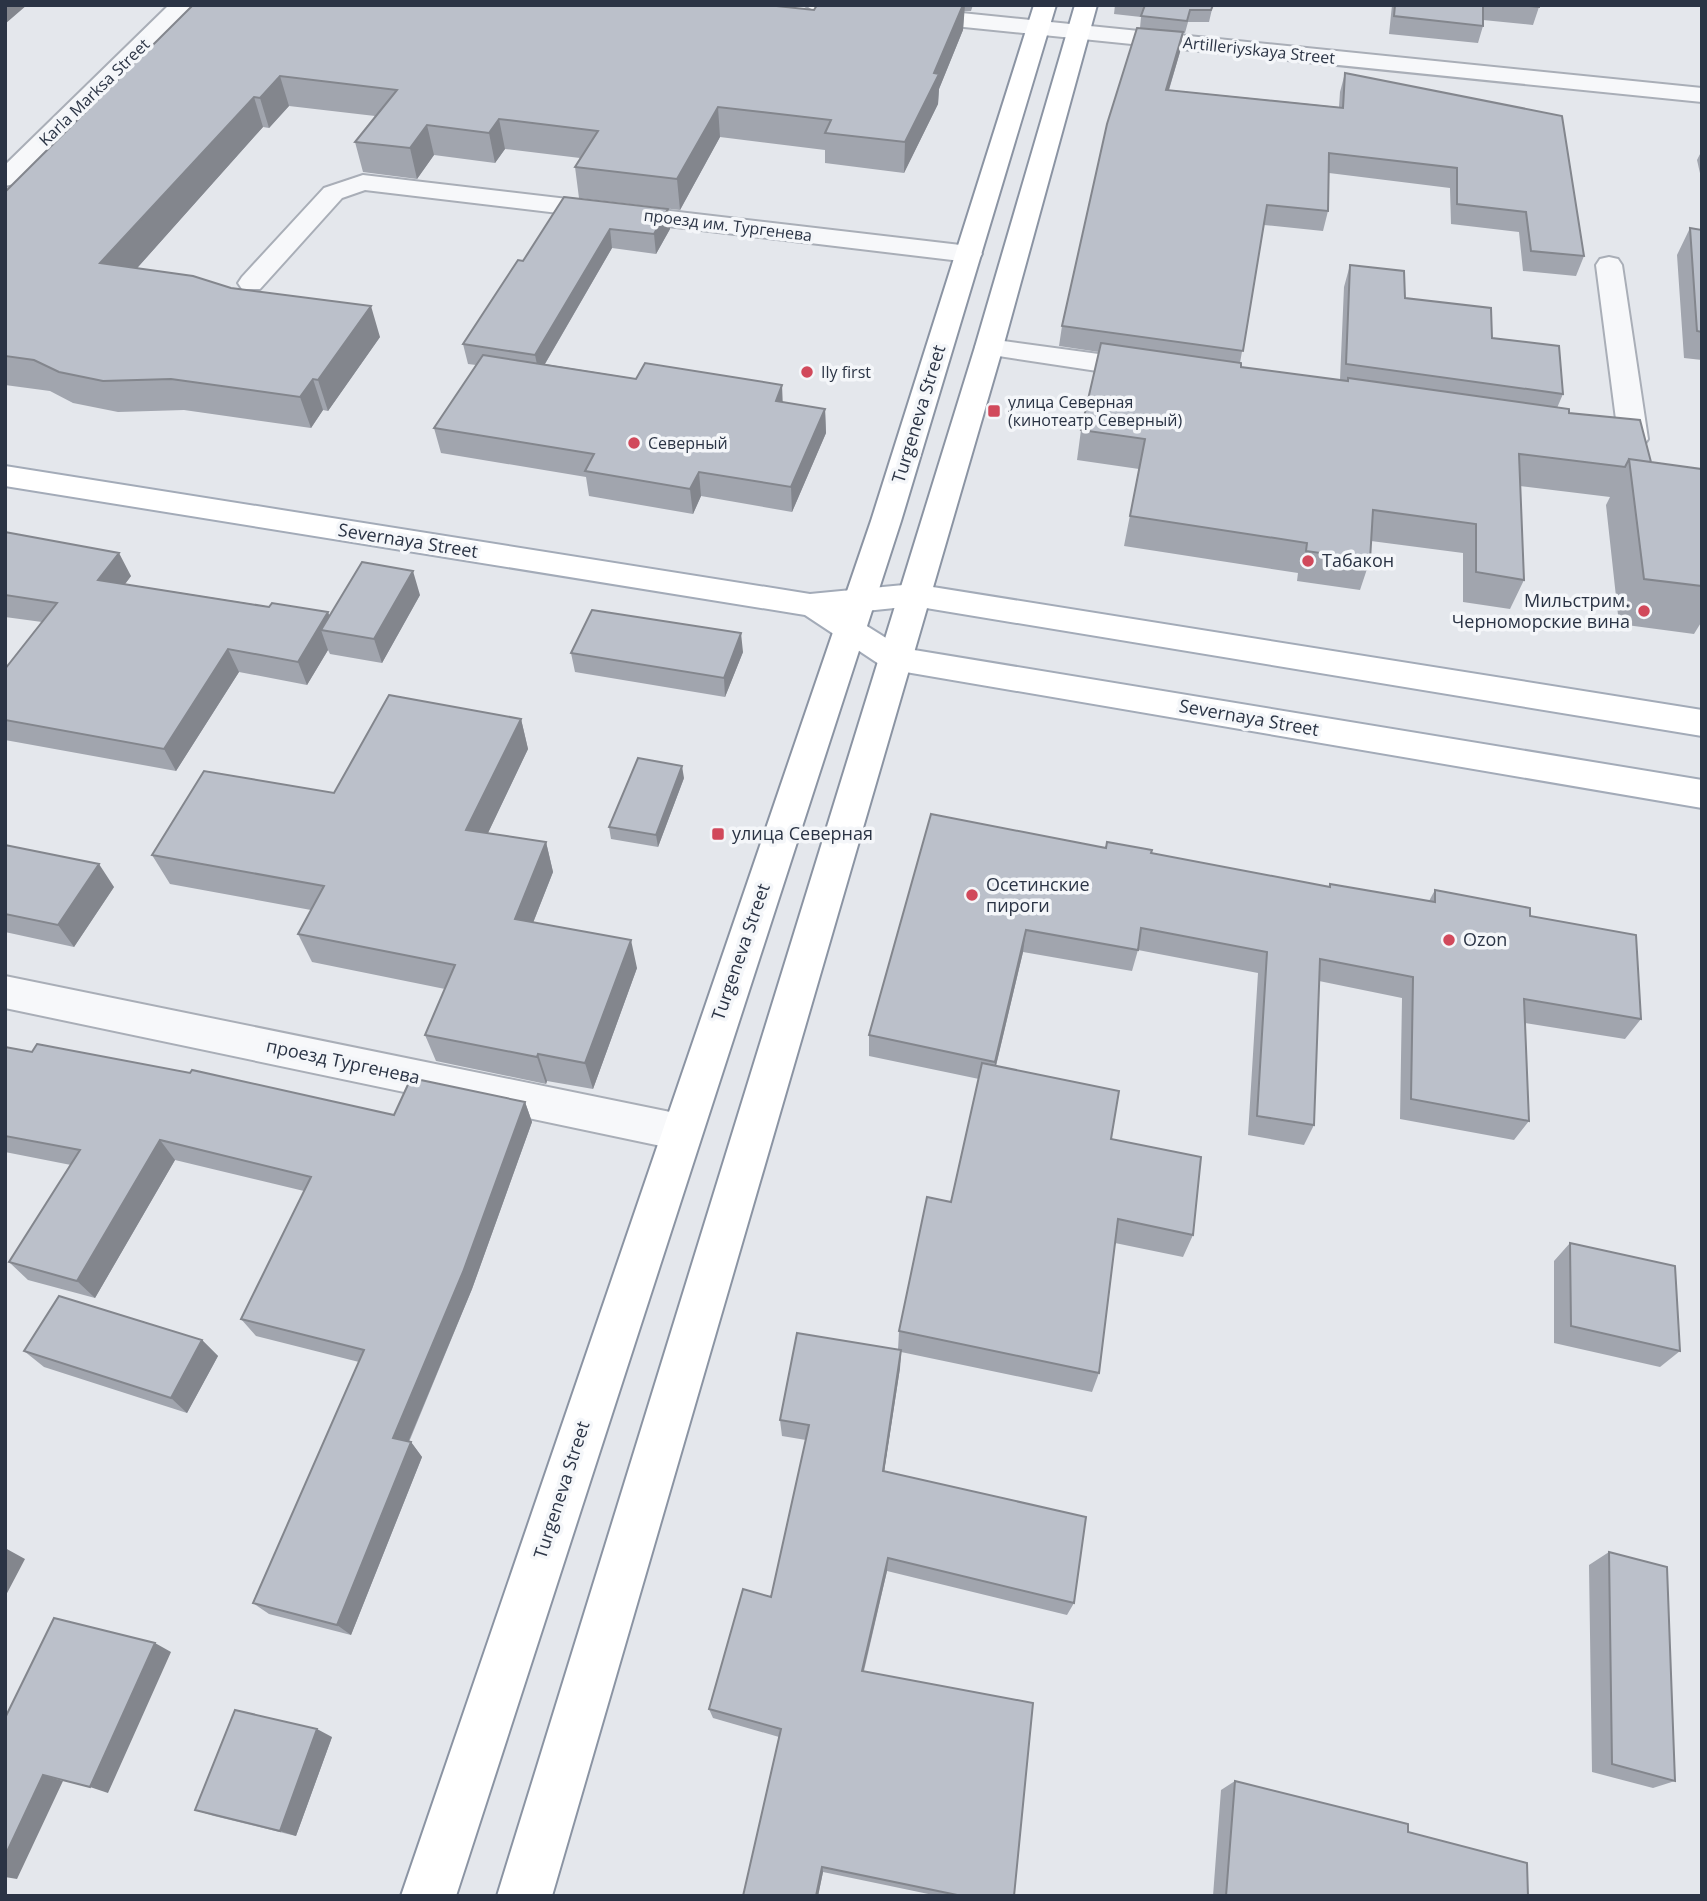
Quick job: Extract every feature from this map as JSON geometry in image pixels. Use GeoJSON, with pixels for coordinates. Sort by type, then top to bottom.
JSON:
{"type":"FeatureCollection","features":[{"type":"Feature","properties":{"kind":"main road","name":"Turgeneva Street"},"geometry":{"type":"LineString","coordinates":[[428,1896],[680,1132],[855,615],[1045,5]]}},
{"type":"Feature","properties":{"kind":"main road"},"geometry":{"type":"LineString","coordinates":[[524,1896],[989,347],[1086,5]]}},
{"type":"Feature","properties":{"kind":"main road","name":"Severnaya Street"},"geometry":{"type":"LineString","coordinates":[[5,476],[810,605],[855,615],[894,658],[1702,794]]}},
{"type":"Feature","properties":{"kind":"main road"},"geometry":{"type":"LineString","coordinates":[[855,615],[914,595],[1702,723]]}},
{"type":"Feature","properties":{"kind":"street","name":"Karla Marksa Street"},"geometry":{"type":"LineString","coordinates":[[5,179],[182,5]]}},
{"type":"Feature","properties":{"kind":"street","name":"Artilleriyskaya Street"},"geometry":{"type":"LineString","coordinates":[[816,5],[1702,95]]}},
{"type":"Feature","properties":{"kind":"street","name":"проезд им. Тургенева"},"geometry":{"type":"LineString","coordinates":[[251,283],[333,193],[363,182],[969,254]]}},
{"type":"Feature","properties":{"kind":"street"},"geometry":{"type":"LineString","coordinates":[[1579,431],[1633,439],[1609,265]]}},
{"type":"Feature","properties":{"kind":"street"},"geometry":{"type":"LineString","coordinates":[[989,347],[1183,374]]}},
{"type":"Feature","properties":{"kind":"street","name":"проезд Тургенева"},"geometry":{"type":"LineString","coordinates":[[5,992],[680,1132]]}},
{"type":"Feature","properties":{"kind":"building"},"geometry":{"type":"Polygon","coordinates":[[[193,5],[767,5],[814,10],[817,5],[963,5],[934,73],[939,74],[905,142],[825,133],[831,120],[718,107],[677,179],[575,167],[598,131],[499,119],[489,133],[427,125],[410,148],[355,142],[397,90],[280,76],[260,98],[254,97],[100,263],[193,276],[231,288],[371,306],[318,380],[313,379],[300,397],[171,379],[103,381],[59,372],[34,360],[5,356],[5,192],[193,5]]]}},
{"type":"Feature","properties":{"kind":"building"},"geometry":{"type":"Polygon","coordinates":[[[1145,5],[1213,5],[1211,10],[1190,10],[1187,21],[1141,16],[1145,5]]]}},
{"type":"Feature","properties":{"kind":"building"},"geometry":{"type":"Polygon","coordinates":[[[1395,5],[1483,5],[1483,26],[1394,16],[1395,5]]]}},
{"type":"Feature","properties":{"kind":"building"},"geometry":{"type":"Polygon","coordinates":[[[1137,28],[1183,32],[1166,90],[1343,108],[1345,73],[1562,116],[1584,256],[1531,251],[1526,212],[1457,204],[1457,168],[1329,153],[1328,211],[1267,205],[1243,351],[1062,326],[1107,124],[1137,28]]]}},
{"type":"Feature","properties":{"kind":"building"},"geometry":{"type":"Polygon","coordinates":[[[564,197],[668,209],[654,234],[610,229],[535,355],[463,344],[518,260],[523,261],[564,197]]]}},
{"type":"Feature","properties":{"kind":"building"},"geometry":{"type":"Polygon","coordinates":[[[1690,228],[1702,230],[1702,332],[1697,331],[1690,228]]]}},
{"type":"Feature","properties":{"kind":"building"},"geometry":{"type":"Polygon","coordinates":[[[1350,265],[1404,271],[1405,298],[1491,308],[1492,338],[1559,346],[1563,394],[1346,364],[1350,265]]]}},
{"type":"Feature","properties":{"kind":"building"},"geometry":{"type":"Polygon","coordinates":[[[1101,343],[1241,363],[1241,367],[1348,381],[1348,378],[1569,409],[1569,413],[1640,420],[1651,462],[1629,459],[1625,467],[1519,454],[1524,580],[1476,572],[1476,524],[1373,510],[1370,560],[1306,551],[1307,543],[1130,516],[1145,439],[1081,430],[1101,343]]]}},
{"type":"Feature","properties":{"kind":"building","name":"Северный"},"geometry":{"type":"Polygon","coordinates":[[[483,355],[636,379],[645,363],[782,385],[776,401],[825,409],[791,487],[699,472],[690,489],[585,471],[594,454],[434,428],[483,355]]]}},
{"type":"Feature","properties":{"kind":"building"},"geometry":{"type":"Polygon","coordinates":[[[1629,459],[1701,469],[1702,586],[1644,579],[1629,459]]]}},
{"type":"Feature","properties":{"kind":"building"},"geometry":{"type":"Polygon","coordinates":[[[5,532],[119,553],[98,580],[269,607],[272,603],[328,612],[298,662],[228,649],[164,749],[5,720],[5,669],[57,603],[5,595],[5,532]]]}},
{"type":"Feature","properties":{"kind":"building"},"geometry":{"type":"Polygon","coordinates":[[[362,562],[413,571],[374,639],[321,630],[362,562]]]}},
{"type":"Feature","properties":{"kind":"building"},"geometry":{"type":"Polygon","coordinates":[[[592,610],[741,633],[724,678],[571,653],[592,610]]]}},
{"type":"Feature","properties":{"kind":"building"},"geometry":{"type":"Polygon","coordinates":[[[389,695],[521,719],[466,830],[546,842],[515,919],[631,940],[585,1063],[538,1054],[537,1057],[425,1035],[455,965],[298,934],[324,886],[152,855],[204,771],[334,793],[389,695]]]}},
{"type":"Feature","properties":{"kind":"building"},"geometry":{"type":"Polygon","coordinates":[[[638,758],[682,766],[656,835],[609,827],[638,758]]]}},
{"type":"Feature","properties":{"kind":"building"},"geometry":{"type":"Polygon","coordinates":[[[931,814],[1106,848],[1107,842],[1152,850],[1151,853],[1330,887],[1330,884],[1435,902],[1435,890],[1530,908],[1530,916],[1636,935],[1641,1019],[1524,999],[1529,1121],[1411,1099],[1413,977],[1320,959],[1314,1125],[1257,1116],[1267,952],[1141,928],[1138,950],[1026,930],[995,1062],[869,1035],[931,814]]]}},
{"type":"Feature","properties":{"kind":"building"},"geometry":{"type":"Polygon","coordinates":[[[5,845],[99,864],[58,925],[5,914],[5,845]]]}},
{"type":"Feature","properties":{"kind":"building"},"geometry":{"type":"Polygon","coordinates":[[[37,1044],[190,1073],[192,1070],[394,1115],[411,1078],[525,1102],[463,1272],[393,1438],[411,1442],[337,1625],[253,1603],[364,1350],[241,1319],[311,1177],[160,1140],[77,1281],[9,1262],[80,1150],[5,1136],[5,1047],[32,1052],[37,1044]]]}},
{"type":"Feature","properties":{"kind":"building"},"geometry":{"type":"Polygon","coordinates":[[[982,1063],[1119,1091],[1111,1139],[1201,1157],[1193,1235],[1118,1219],[1099,1373],[899,1331],[927,1197],[951,1202],[982,1063]]]}},
{"type":"Feature","properties":{"kind":"building"},"geometry":{"type":"Polygon","coordinates":[[[1570,1243],[1675,1266],[1680,1351],[1571,1326],[1570,1243]]]}},
{"type":"Feature","properties":{"kind":"building"},"geometry":{"type":"Polygon","coordinates":[[[59,1296],[202,1340],[171,1398],[24,1351],[59,1296]]]}},
{"type":"Feature","properties":{"kind":"building"},"geometry":{"type":"Polygon","coordinates":[[[797,1333],[901,1350],[883,1471],[1086,1517],[1074,1603],[888,1558],[862,1671],[1033,1703],[1014,1896],[962,1896],[822,1867],[816,1896],[743,1896],[781,1729],[709,1709],[743,1589],[771,1597],[809,1425],[780,1420],[797,1333]]]}},
{"type":"Feature","properties":{"kind":"building"},"geometry":{"type":"Polygon","coordinates":[[[1609,1552],[1667,1567],[1675,1781],[1612,1764],[1609,1552]]]}},
{"type":"Feature","properties":{"kind":"building"},"geometry":{"type":"Polygon","coordinates":[[[54,1618],[155,1643],[90,1787],[43,1775],[5,1856],[5,1718],[54,1618]]]}},
{"type":"Feature","properties":{"kind":"building"},"geometry":{"type":"Polygon","coordinates":[[[235,1710],[317,1729],[280,1831],[195,1810],[235,1710]]]}},
{"type":"Feature","properties":{"kind":"building"},"geometry":{"type":"Polygon","coordinates":[[[1235,1781],[1408,1824],[1408,1832],[1527,1863],[1528,1896],[1226,1896],[1235,1781]]]}},
{"type":"Feature","properties":{"kind":"place","name":"Ily first"},"geometry":{"type":"Point","coordinates":[807,372]}},
{"type":"Feature","properties":{"kind":"place","name":"улица Северная (кинотеатр Северный)"},"geometry":{"type":"Point","coordinates":[994,411]}},
{"type":"Feature","properties":{"kind":"place","name":"Северный"},"geometry":{"type":"Point","coordinates":[634,443]}},
{"type":"Feature","properties":{"kind":"place","name":"Табакон"},"geometry":{"type":"Point","coordinates":[1308,561]}},
{"type":"Feature","properties":{"kind":"place","name":"Мильстрим. Черноморские вина"},"geometry":{"type":"Point","coordinates":[1644,611]}},
{"type":"Feature","properties":{"kind":"place","name":"улица Северная"},"geometry":{"type":"Point","coordinates":[718,834]}},
{"type":"Feature","properties":{"kind":"place","name":"Осетинские пироги"},"geometry":{"type":"Point","coordinates":[972,895]}},
{"type":"Feature","properties":{"kind":"place","name":"Ozon"},"geometry":{"type":"Point","coordinates":[1449,940]}}]}
